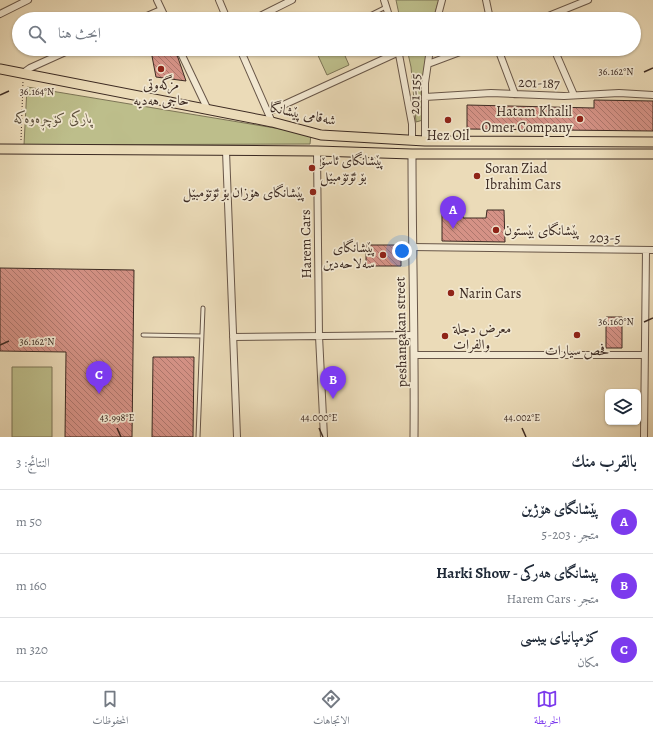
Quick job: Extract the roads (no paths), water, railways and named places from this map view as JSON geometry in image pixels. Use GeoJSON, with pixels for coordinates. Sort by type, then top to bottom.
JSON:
{"type":"FeatureCollection","features":[{"type":"Feature","properties":{"kind":"main road","name":"شەقامی پێشانگا"},"geometry":{"type":"LineString","coordinates":[[0,69],[272,122],[321,135],[426,141],[653,142]]}},
{"type":"Feature","properties":{"kind":"main road"},"geometry":{"type":"LineString","coordinates":[[317,151],[321,135]]}},
{"type":"Feature","properties":{"kind":"main road"},"geometry":{"type":"LineString","coordinates":[[635,142],[635,153]]}},
{"type":"Feature","properties":{"kind":"main road"},"geometry":{"type":"LineString","coordinates":[[0,148],[317,151],[412,154],[653,154]]}},
{"type":"Feature","properties":{"kind":"street"},"geometry":{"type":"LineString","coordinates":[[0,14],[28,0]]}},
{"type":"Feature","properties":{"kind":"street"},"geometry":{"type":"LineString","coordinates":[[156,12],[161,10],[157,0]]}},
{"type":"Feature","properties":{"kind":"street"},"geometry":{"type":"LineString","coordinates":[[219,0],[224,12]]}},
{"type":"Feature","properties":{"kind":"street"},"geometry":{"type":"LineString","coordinates":[[268,12],[292,0]]}},
{"type":"Feature","properties":{"kind":"street"},"geometry":{"type":"LineString","coordinates":[[384,0],[388,12]]}},
{"type":"Feature","properties":{"kind":"street"},"geometry":{"type":"LineString","coordinates":[[439,12],[442,0]]}},
{"type":"Feature","properties":{"kind":"street"},"geometry":{"type":"LineString","coordinates":[[486,0],[489,12]]}},
{"type":"Feature","properties":{"kind":"street"},"geometry":{"type":"LineString","coordinates":[[558,12],[588,0]]}},
{"type":"Feature","properties":{"kind":"street"},"geometry":{"type":"LineString","coordinates":[[24,73],[30,68],[57,56]]}},
{"type":"Feature","properties":{"kind":"street"},"geometry":{"type":"LineString","coordinates":[[182,56],[208,110]]}},
{"type":"Feature","properties":{"kind":"street"},"geometry":{"type":"LineString","coordinates":[[243,56],[272,122]]}},
{"type":"Feature","properties":{"kind":"street"},"geometry":{"type":"LineString","coordinates":[[268,112],[386,56]]}},
{"type":"Feature","properties":{"kind":"street"},"geometry":{"type":"LineString","coordinates":[[400,56],[412,124],[412,140]]}},
{"type":"Feature","properties":{"kind":"street","name":"201-155"},"geometry":{"type":"LineString","coordinates":[[426,141],[425,83],[429,56]]}},
{"type":"Feature","properties":{"kind":"street"},"geometry":{"type":"LineString","coordinates":[[428,64],[449,56]]}},
{"type":"Feature","properties":{"kind":"street"},"geometry":{"type":"LineString","coordinates":[[501,56],[515,94]]}},
{"type":"Feature","properties":{"kind":"street"},"geometry":{"type":"LineString","coordinates":[[557,56],[574,95]]}},
{"type":"Feature","properties":{"kind":"street","name":"201-187"},"geometry":{"type":"LineString","coordinates":[[425,97],[479,94],[574,95],[614,93],[653,95]]}},
{"type":"Feature","properties":{"kind":"street"},"geometry":{"type":"LineString","coordinates":[[412,124],[426,124]]}},
{"type":"Feature","properties":{"kind":"street"},"geometry":{"type":"LineString","coordinates":[[226,151],[237,437]]}},
{"type":"Feature","properties":{"kind":"street","name":"Harem Cars"},"geometry":{"type":"LineString","coordinates":[[317,151],[319,336],[324,437]]}},
{"type":"Feature","properties":{"kind":"street","name":"peshangakan street"},"geometry":{"type":"LineString","coordinates":[[412,154],[412,247],[415,355],[414,437]]}},
{"type":"Feature","properties":{"kind":"street","name":"203-5"},"geometry":{"type":"LineString","coordinates":[[412,247],[653,250]]}},
{"type":"Feature","properties":{"kind":"street"},"geometry":{"type":"LineString","coordinates":[[644,437],[646,250]]}},
{"type":"Feature","properties":{"kind":"street"},"geometry":{"type":"LineString","coordinates":[[233,337],[414,335]]}},
{"type":"Feature","properties":{"kind":"street"},"geometry":{"type":"LineString","coordinates":[[415,355],[644,355]]}},
{"type":"Feature","properties":{"kind":"lane"},"geometry":{"type":"LineString","coordinates":[[376,12],[386,7]]}},
{"type":"Feature","properties":{"kind":"lane"},"geometry":{"type":"LineString","coordinates":[[198,437],[203,308]]}},
{"type":"Feature","properties":{"kind":"lane"},"geometry":{"type":"LineString","coordinates":[[143,335],[202,336]]}},
{"type":"Feature","properties":{"kind":"place","name":"مزگەوتی حاجی هەدیە"},"geometry":{"type":"Point","coordinates":[161,69]}},
{"type":"Feature","properties":{"kind":"place","name":"Hatam Khalil Omer Company"},"geometry":{"type":"Point","coordinates":[580,119]}},
{"type":"Feature","properties":{"kind":"place","name":"Hez Oil"},"geometry":{"type":"Point","coordinates":[448,120]}},
{"type":"Feature","properties":{"kind":"place","name":"پێشانگای ئاسۆ بۆ ئۆتۆمبێل"},"geometry":{"type":"Point","coordinates":[312,168]}},
{"type":"Feature","properties":{"kind":"place","name":"Soran Ziad Ibrahim Cars"},"geometry":{"type":"Point","coordinates":[477,176]}},
{"type":"Feature","properties":{"kind":"place","name":"پێشانگای هۆزان بۆ ئۆتۆمبێل"},"geometry":{"type":"Point","coordinates":[313,192]}},
{"type":"Feature","properties":{"kind":"place","name":"پێشانگای هۆژین"},"geometry":{"type":"Point","coordinates":[453,229]}},
{"type":"Feature","properties":{"kind":"place","name":"پێشانگای بێستون"},"geometry":{"type":"Point","coordinates":[496,230]}},
{"type":"Feature","properties":{"kind":"place","name":"پێشانگای سەلاحەدین"},"geometry":{"type":"Point","coordinates":[383,255]}},
{"type":"Feature","properties":{"kind":"place","name":"Narin Cars"},"geometry":{"type":"Point","coordinates":[451,293]}},
{"type":"Feature","properties":{"kind":"place","name":"فحص سيارات"},"geometry":{"type":"Point","coordinates":[577,335]}},
{"type":"Feature","properties":{"kind":"place","name":"معرض دجلة والفرات"},"geometry":{"type":"Point","coordinates":[445,336]}},
{"type":"Feature","properties":{"kind":"place","name":"كۆمپانیای بیبسی"},"geometry":{"type":"Point","coordinates":[99,394]}},
{"type":"Feature","properties":{"kind":"place","name":"پیشانگای هەرکی - Harki Show"},"geometry":{"type":"Point","coordinates":[333,399]}},
{"type":"Feature","properties":{"kind":"park label","name":"پارکی کۆچڕەوەکە"},"geometry":{"type":"Point","coordinates":[53,118]}}]}
